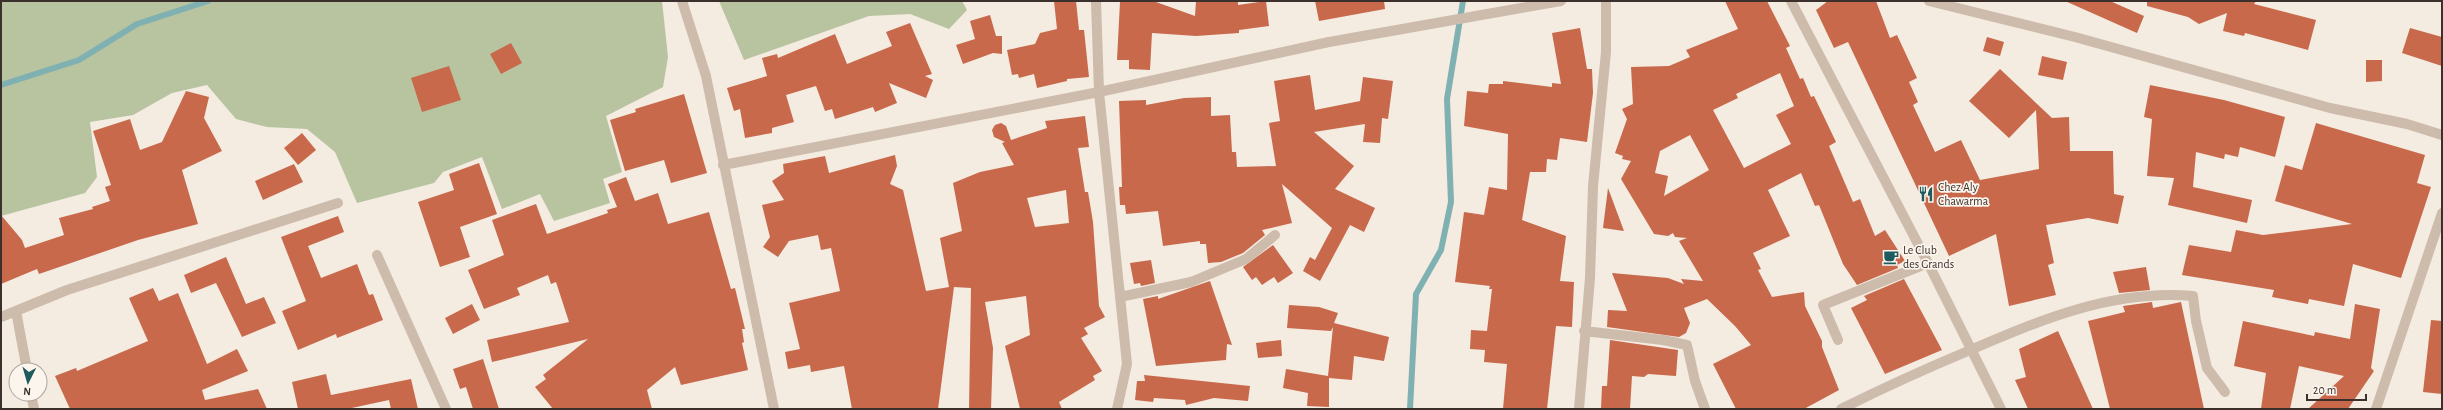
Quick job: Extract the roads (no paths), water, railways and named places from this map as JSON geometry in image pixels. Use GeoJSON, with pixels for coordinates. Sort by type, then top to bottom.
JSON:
{"type":"FeatureCollection","features":[{"type":"Feature","properties":{"kind":"street"},"geometry":{"type":"LineString","coordinates":[[682,1],[706,76],[722,165],[774,409]]}},
{"type":"Feature","properties":{"kind":"street"},"geometry":{"type":"LineString","coordinates":[[1096,1],[1099,92],[1127,364],[1117,409]]}},
{"type":"Feature","properties":{"kind":"street"},"geometry":{"type":"LineString","coordinates":[[722,165],[1099,92],[1329,42],[1562,1]]}},
{"type":"Feature","properties":{"kind":"street"},"geometry":{"type":"LineString","coordinates":[[1579,409],[1584,331],[1590,278],[1593,186],[1606,52],[1606,1]]}},
{"type":"Feature","properties":{"kind":"street"},"geometry":{"type":"LineString","coordinates":[[1791,1],[1928,263],[2001,409]]}},
{"type":"Feature","properties":{"kind":"street"},"geometry":{"type":"LineString","coordinates":[[1929,1],[2075,37],[2330,108],[2407,124],[2442,135]]}},
{"type":"Feature","properties":{"kind":"street"},"geometry":{"type":"LineString","coordinates":[[1,317],[66,290],[338,203]]}},
{"type":"Feature","properties":{"kind":"street"},"geometry":{"type":"LineString","coordinates":[[2376,409],[2442,213]]}},
{"type":"Feature","properties":{"kind":"street"},"geometry":{"type":"LineString","coordinates":[[1120,297],[1191,282],[1246,259],[1275,235]]}},
{"type":"Feature","properties":{"kind":"street"},"geometry":{"type":"LineString","coordinates":[[377,255],[446,409]]}},
{"type":"Feature","properties":{"kind":"street"},"geometry":{"type":"LineString","coordinates":[[1838,340],[1823,305],[1928,263]]}},
{"type":"Feature","properties":{"kind":"street"},"geometry":{"type":"LineString","coordinates":[[1841,409],[1885,387],[2035,322],[2085,306],[2171,294],[2193,296],[2196,321],[2207,368],[2225,392]]}},
{"type":"Feature","properties":{"kind":"street"},"geometry":{"type":"LineString","coordinates":[[16,311],[26,362]]}},
{"type":"Feature","properties":{"kind":"street"},"geometry":{"type":"LineString","coordinates":[[1584,331],[1663,340],[1687,345],[1695,382],[1705,409]]}},
{"type":"Feature","properties":{"kind":"waterway"},"geometry":{"type":"LineString","coordinates":[[1,85],[79,60],[137,24],[208,1]]}},
{"type":"Feature","properties":{"kind":"waterway"},"geometry":{"type":"LineString","coordinates":[[1410,409],[1416,294],[1441,250],[1451,202],[1447,99],[1463,1]]}},
{"type":"Feature","properties":{"kind":"place","name":"Chez Aly Chawarma"},"geometry":{"type":"Point","coordinates":[1926,194]}},
{"type":"Feature","properties":{"kind":"place","name":"Le Club des Grands"},"geometry":{"type":"Point","coordinates":[1891,257]}}]}
